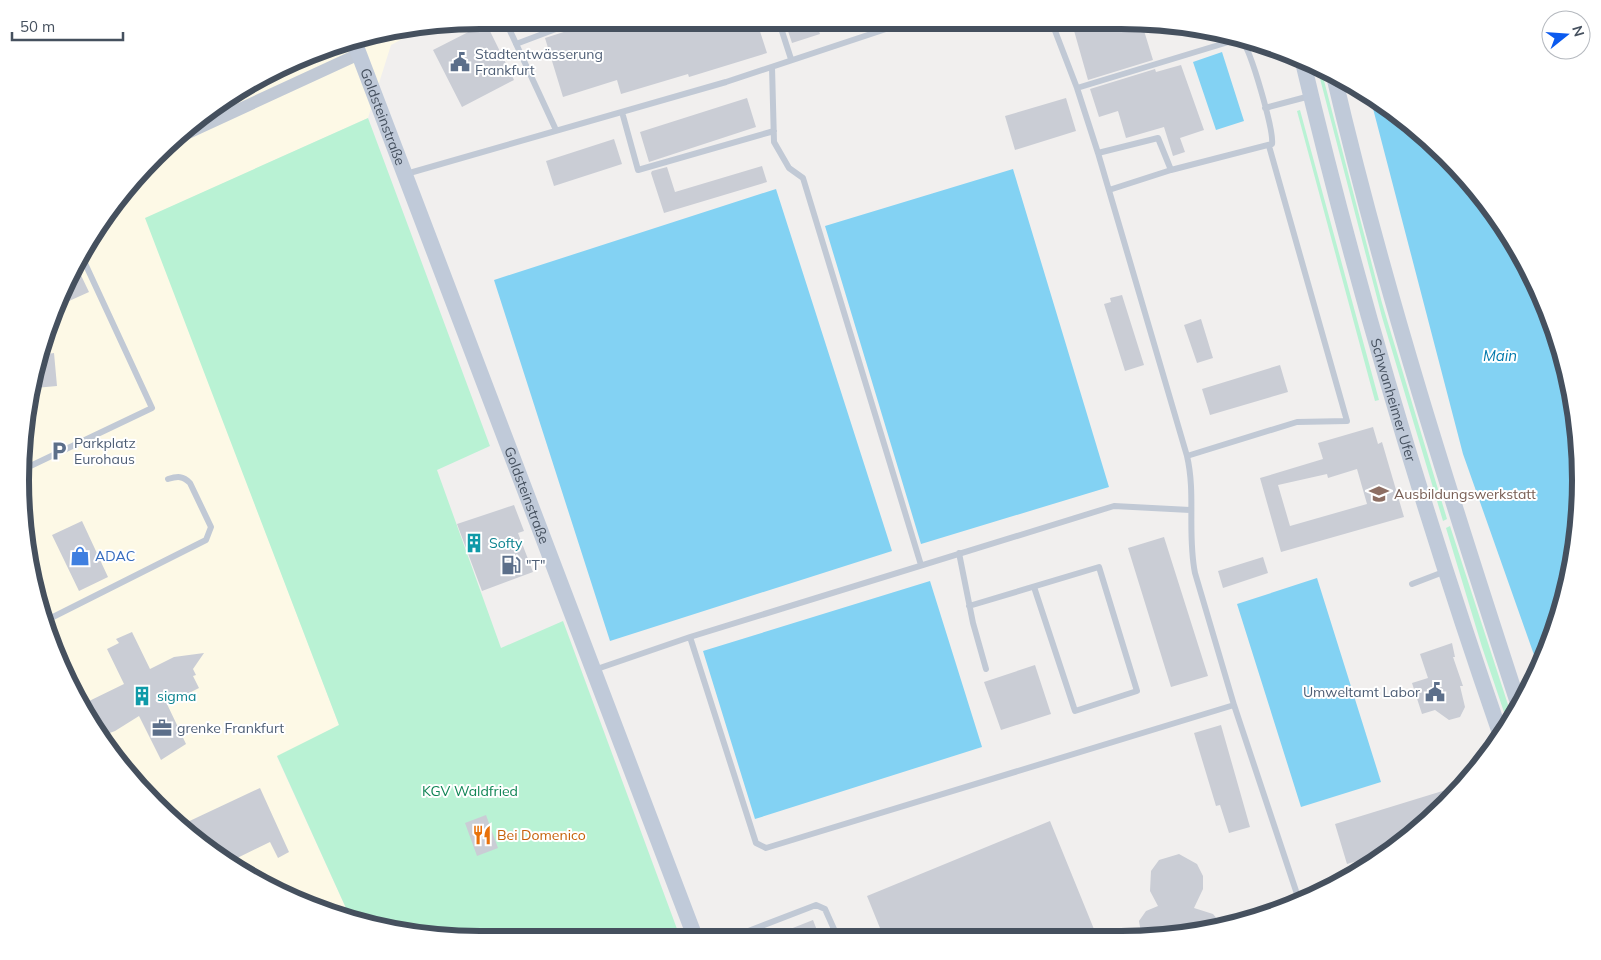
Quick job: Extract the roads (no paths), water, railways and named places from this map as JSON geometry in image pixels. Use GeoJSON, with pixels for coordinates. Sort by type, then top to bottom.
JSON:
{"type":"FeatureCollection","features":[{"type":"Feature","properties":{"kind":"main road","name":"Goldsteinstraße"},"geometry":{"type":"LineString","coordinates":[[356,47],[406,174],[693,931]]}},
{"type":"Feature","properties":{"kind":"main road","name":"Schwanheimer Ufer"},"geometry":{"type":"LineString","coordinates":[[1304,68],[1324,152],[1373,330],[1447,571],[1498,728]]}},
{"type":"Feature","properties":{"kind":"main road","name":"Schwanheimer Ufer"},"geometry":{"type":"LineString","coordinates":[[1336,83],[1349,141],[1399,325],[1449,493],[1516,698]]}},
{"type":"Feature","properties":{"kind":"street","name":"Goldsteinstraße"},"geometry":{"type":"LineString","coordinates":[[199,127],[356,47]]}},
{"type":"Feature","properties":{"kind":"lane"},"geometry":{"type":"LineString","coordinates":[[509,29],[556,130]]}},
{"type":"Feature","properties":{"kind":"lane"},"geometry":{"type":"LineString","coordinates":[[516,44],[554,29]]}},
{"type":"Feature","properties":{"kind":"lane"},"geometry":{"type":"LineString","coordinates":[[781,29],[792,59]]}},
{"type":"Feature","properties":{"kind":"lane"},"geometry":{"type":"LineString","coordinates":[[406,174],[772,67],[885,29]]}},
{"type":"Feature","properties":{"kind":"lane"},"geometry":{"type":"LineString","coordinates":[[1054,29],[1077,88],[1098,153],[1187,456],[1191,475],[1191,553],[1195,573],[1234,705],[1297,895]]}},
{"type":"Feature","properties":{"kind":"lane"},"geometry":{"type":"LineString","coordinates":[[1077,88],[1229,42]]}},
{"type":"Feature","properties":{"kind":"lane"},"geometry":{"type":"LineString","coordinates":[[1109,190],[1171,170],[1272,144],[1273,140],[1265,108],[1246,47]]}},
{"type":"Feature","properties":{"kind":"lane"},"geometry":{"type":"LineString","coordinates":[[772,67],[774,142],[789,168],[803,178],[921,565]]}},
{"type":"Feature","properties":{"kind":"lane"},"geometry":{"type":"LineString","coordinates":[[1265,108],[1311,96]]}},
{"type":"Feature","properties":{"kind":"lane"},"geometry":{"type":"LineString","coordinates":[[622,112],[638,170],[774,131]]}},
{"type":"Feature","properties":{"kind":"lane"},"geometry":{"type":"LineString","coordinates":[[1098,153],[1158,138],[1171,170]]}},
{"type":"Feature","properties":{"kind":"lane"},"geometry":{"type":"LineString","coordinates":[[1187,456],[1297,422],[1347,421],[1269,146]]}},
{"type":"Feature","properties":{"kind":"lane"},"geometry":{"type":"LineString","coordinates":[[29,466],[152,408],[85,262]]}},
{"type":"Feature","properties":{"kind":"lane"},"geometry":{"type":"LineString","coordinates":[[51,618],[206,540],[211,527],[190,483],[184,478],[168,479]]}},
{"type":"Feature","properties":{"kind":"lane"},"geometry":{"type":"LineString","coordinates":[[593,670],[690,637],[1114,506],[1190,510]]}},
{"type":"Feature","properties":{"kind":"lane"},"geometry":{"type":"LineString","coordinates":[[959,554],[969,606],[986,669]]}},
{"type":"Feature","properties":{"kind":"lane"},"geometry":{"type":"LineString","coordinates":[[969,606],[1099,567],[1137,691],[1075,712],[1034,587]]}},
{"type":"Feature","properties":{"kind":"lane"},"geometry":{"type":"LineString","coordinates":[[1412,584],[1447,571]]}},
{"type":"Feature","properties":{"kind":"lane"},"geometry":{"type":"LineString","coordinates":[[690,637],[756,843],[766,848],[1234,705]]}},
{"type":"Feature","properties":{"kind":"lane"},"geometry":{"type":"LineString","coordinates":[[749,931],[816,905],[825,908],[835,931]]}},
{"type":"Feature","properties":{"kind":"water"},"geometry":{"type":"Polygon","coordinates":[[[1222,52],[1244,121],[1216,130],[1193,62],[1222,52]]]}},
{"type":"Feature","properties":{"kind":"water","name":"Main"},"geometry":{"type":"Polygon","coordinates":[[[1372,105],[1419,141],[1460,182],[1479,205],[1512,254],[1526,280],[1538,307],[1557,363],[1564,392],[1571,450],[1571,510],[1564,568],[1557,597],[1535,659],[1463,454],[1372,105]]]}},
{"type":"Feature","properties":{"kind":"water"},"geometry":{"type":"Polygon","coordinates":[[[1013,169],[1109,487],[921,544],[825,226],[1013,169]]]}},
{"type":"Feature","properties":{"kind":"water"},"geometry":{"type":"Polygon","coordinates":[[[776,189],[892,551],[610,641],[494,280],[776,189]]]}},
{"type":"Feature","properties":{"kind":"water"},"geometry":{"type":"Polygon","coordinates":[[[1317,578],[1381,782],[1301,807],[1237,604],[1317,578]]]}},
{"type":"Feature","properties":{"kind":"water"},"geometry":{"type":"Polygon","coordinates":[[[930,581],[982,747],[755,819],[703,651],[930,581]]]}},
{"type":"Feature","properties":{"kind":"place","name":"Stadtentwässerung Frankfurt"},"geometry":{"type":"Point","coordinates":[460,62]}},
{"type":"Feature","properties":{"kind":"place","name":"Parkplatz Eurohaus"},"geometry":{"type":"Point","coordinates":[59,451]}},
{"type":"Feature","properties":{"kind":"place","name":"Ausbildungswerkstatt"},"geometry":{"type":"Point","coordinates":[1379,494]}},
{"type":"Feature","properties":{"kind":"place","name":"Softy"},"geometry":{"type":"Point","coordinates":[474,543]}},
{"type":"Feature","properties":{"kind":"place","name":"ADAC"},"geometry":{"type":"Point","coordinates":[80,556]}},
{"type":"Feature","properties":{"kind":"place","name":"\"T\""},"geometry":{"type":"Point","coordinates":[511,565]}},
{"type":"Feature","properties":{"kind":"place","name":"Umweltamt Labor"},"geometry":{"type":"Point","coordinates":[1435,692]}},
{"type":"Feature","properties":{"kind":"place","name":"sigma"},"geometry":{"type":"Point","coordinates":[142,696]}},
{"type":"Feature","properties":{"kind":"place","name":"grenke Frankfurt"},"geometry":{"type":"Point","coordinates":[162,728]}},
{"type":"Feature","properties":{"kind":"place","name":"Bei Domenico"},"geometry":{"type":"Point","coordinates":[482,835]}},
{"type":"Feature","properties":{"kind":"park label","name":"KGV Waldfried"},"geometry":{"type":"Point","coordinates":[470,791]}}]}
